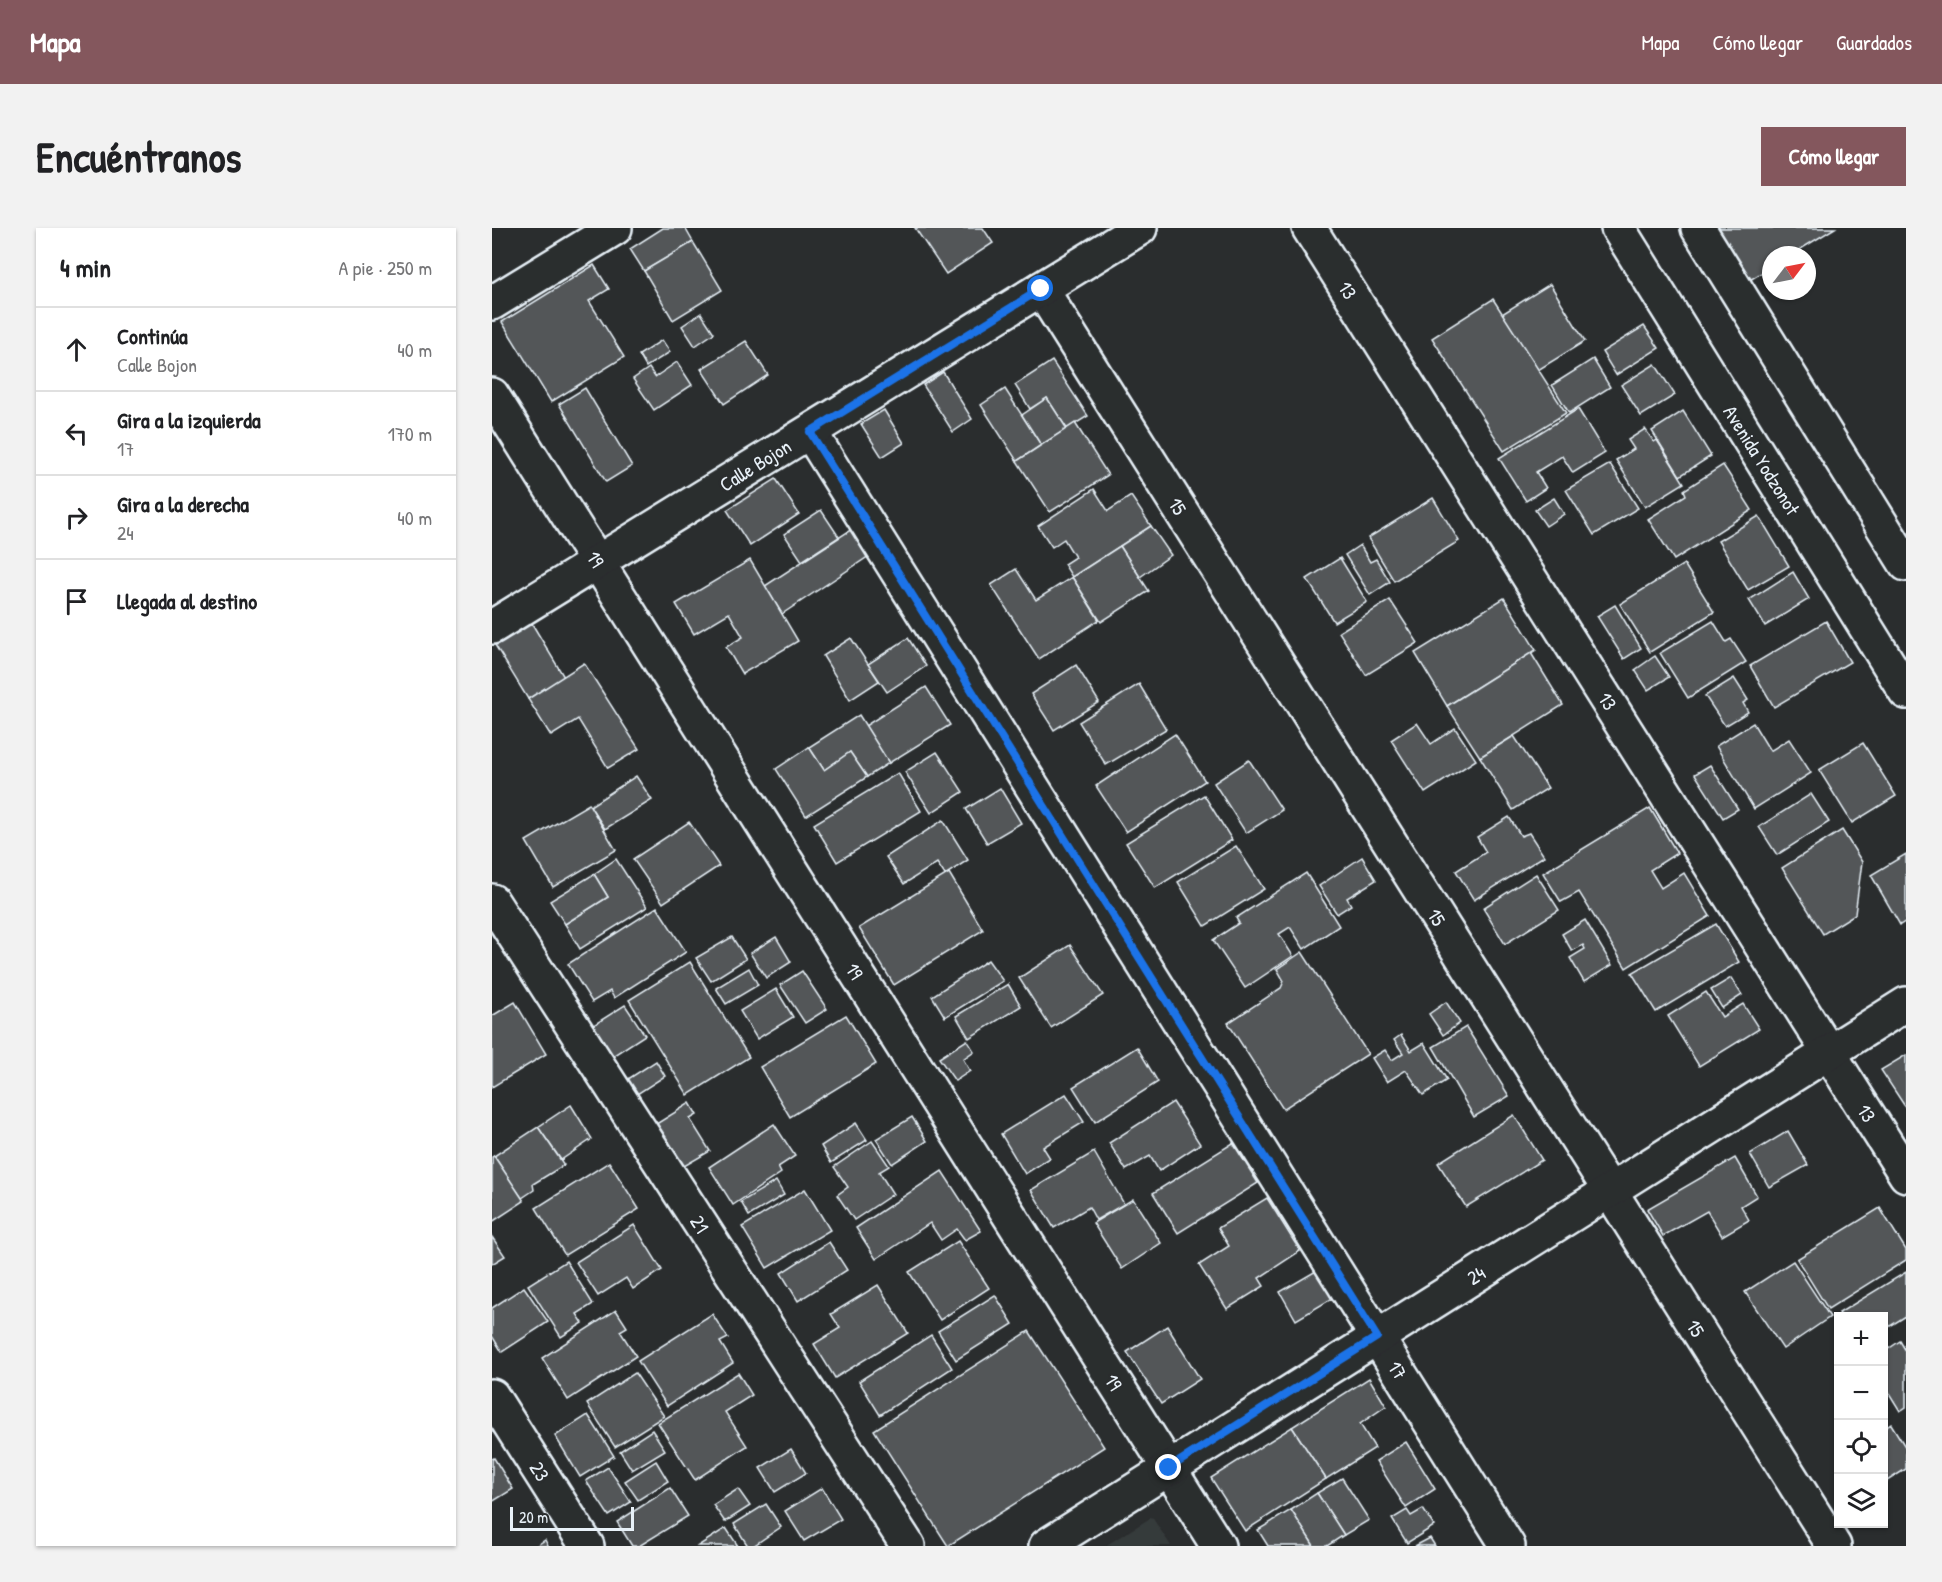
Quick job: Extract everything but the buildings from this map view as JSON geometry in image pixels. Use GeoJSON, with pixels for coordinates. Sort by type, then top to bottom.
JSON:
{"type":"FeatureCollection","features":[{"type":"Feature","properties":{"kind":"street"},"geometry":{"type":"LineString","coordinates":[[492,303],[615,228]]}},
{"type":"Feature","properties":{"kind":"street","name":"Calle Bojon"},"geometry":{"type":"LineString","coordinates":[[492,627],[1140,228]]}},
{"type":"Feature","properties":{"kind":"street","name":"13"},"geometry":{"type":"LineString","coordinates":[[1309,228],[1906,1175]]}},
{"type":"Feature","properties":{"kind":"street","name":"Avenida Yodzonot"},"geometry":{"type":"LineString","coordinates":[[1618,228],[1906,692]]}},
{"type":"Feature","properties":{"kind":"street"},"geometry":{"type":"LineString","coordinates":[[1698,228],[1906,564]]}},
{"type":"Feature","properties":{"kind":"street","name":"15"},"geometry":{"type":"LineString","coordinates":[[1041,289],[1834,1546]]}},
{"type":"Feature","properties":{"kind":"street","name":"19"},"geometry":{"type":"LineString","coordinates":[[492,395],[1218,1546]]}},
{"type":"Feature","properties":{"kind":"street","name":"17"},"geometry":{"type":"LineString","coordinates":[[810,432],[1508,1546]]}},
{"type":"Feature","properties":{"kind":"street","name":"21"},"geometry":{"type":"LineString","coordinates":[[492,902],[908,1546]]}},
{"type":"Feature","properties":{"kind":"street","name":"24"},"geometry":{"type":"LineString","coordinates":[[1046,1546],[1906,1004]]}},
{"type":"Feature","properties":{"kind":"street","name":"23"},"geometry":{"type":"LineString","coordinates":[[492,1396],[588,1546]]}},
{"type":"Feature","properties":{"kind":"shaded area"},"geometry":{"type":"Polygon","coordinates":[[[1152,1517],[1171,1546],[1105,1546],[1152,1517]]]}},
{"type":"Feature","properties":{"kind":"route"},"geometry":{"type":"LineString","coordinates":[[1041,289],[810,432],[1377,1337],[1169,1468]]}}]}
